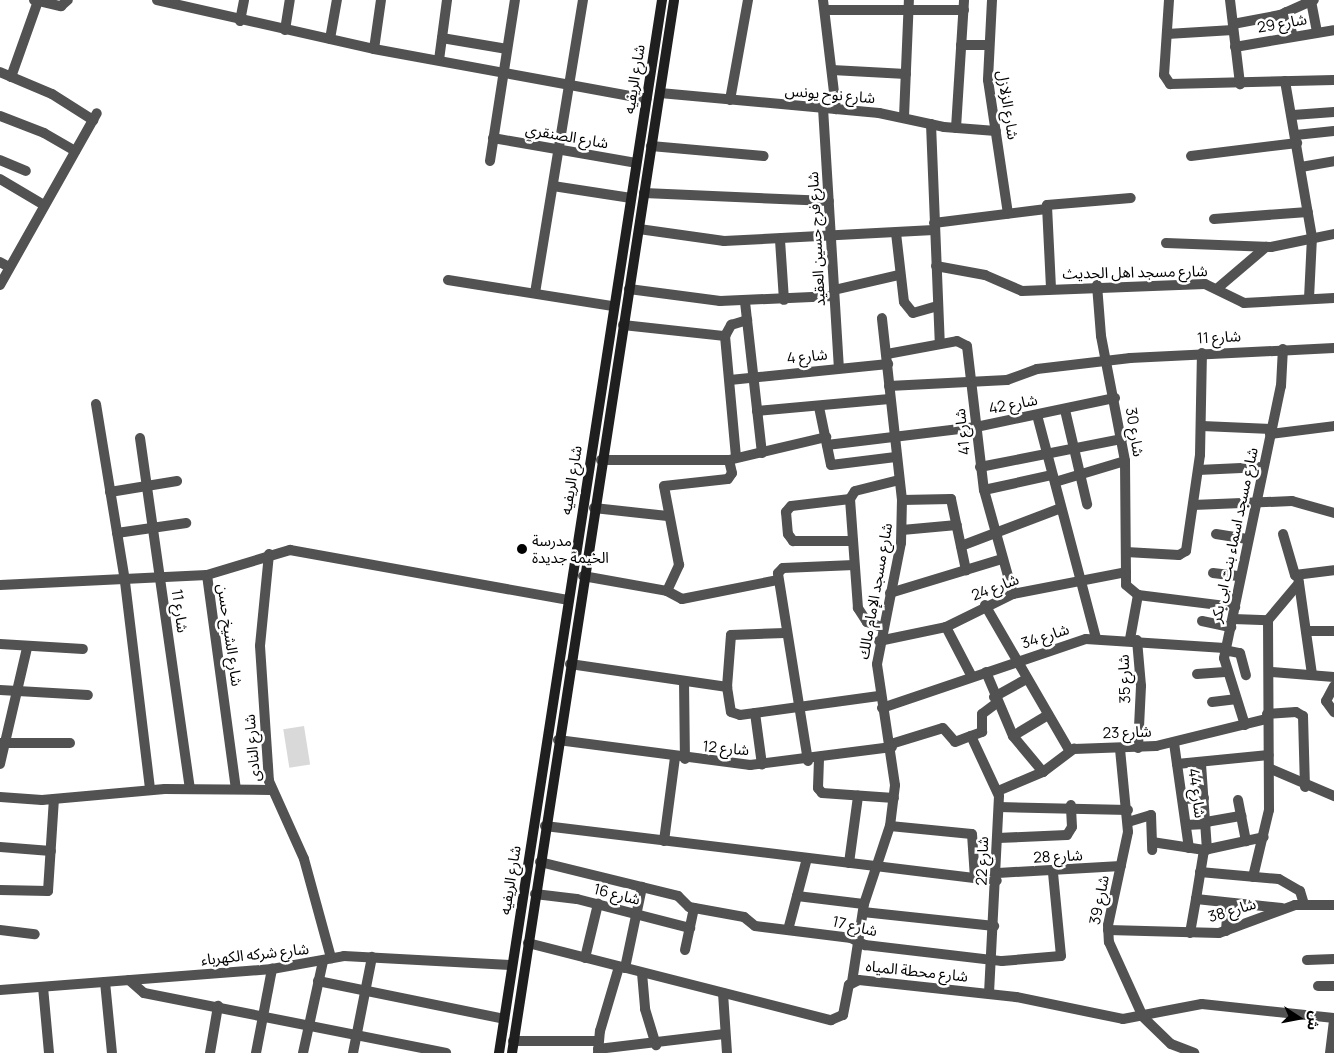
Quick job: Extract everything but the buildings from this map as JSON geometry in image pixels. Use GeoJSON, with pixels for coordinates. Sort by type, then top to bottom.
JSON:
{"type":"FeatureCollection","features":[{"type":"Feature","properties":{"kind":"street"},"geometry":{"type":"LineString","coordinates":[[11,76],[36,1],[61,6],[68,0]]}},
{"type":"Feature","properties":{"kind":"street"},"geometry":{"type":"LineString","coordinates":[[156,0],[240,21],[374,49],[646,99]]}},
{"type":"Feature","properties":{"kind":"street"},"geometry":{"type":"LineString","coordinates":[[240,21],[244,0]]}},
{"type":"Feature","properties":{"kind":"street"},"geometry":{"type":"LineString","coordinates":[[285,30],[290,0]]}},
{"type":"Feature","properties":{"kind":"street"},"geometry":{"type":"LineString","coordinates":[[330,40],[337,0]]}},
{"type":"Feature","properties":{"kind":"street"},"geometry":{"type":"LineString","coordinates":[[374,49],[381,0]]}},
{"type":"Feature","properties":{"kind":"street"},"geometry":{"type":"LineString","coordinates":[[439,60],[448,0]]}},
{"type":"Feature","properties":{"kind":"street"},"geometry":{"type":"LineString","coordinates":[[490,161],[515,0]]}},
{"type":"Feature","properties":{"kind":"street"},"geometry":{"type":"LineString","coordinates":[[535,293],[583,0]]}},
{"type":"Feature","properties":{"kind":"street","name":"شارع الريفيه"},"geometry":{"type":"LineString","coordinates":[[499,1053],[588,468],[662,0]]}},
{"type":"Feature","properties":{"kind":"street","name":"شارع الريفيه"},"geometry":{"type":"LineString","coordinates":[[512,1053],[600,464],[624,325],[674,0]]}},
{"type":"Feature","properties":{"kind":"street"},"geometry":{"type":"LineString","coordinates":[[730,100],[748,0]]}},
{"type":"Feature","properties":{"kind":"street","name":"شارع الزلازل"},"geometry":{"type":"LineString","coordinates":[[992,0],[987,45],[996,131],[1008,214]]}},
{"type":"Feature","properties":{"kind":"street"},"geometry":{"type":"LineString","coordinates":[[1169,0],[1164,75],[1170,84],[1240,84],[1334,80]]}},
{"type":"Feature","properties":{"kind":"street"},"geometry":{"type":"LineString","coordinates":[[1230,0],[1240,84]]}},
{"type":"Feature","properties":{"kind":"street"},"geometry":{"type":"LineString","coordinates":[[1167,34],[1233,27],[1286,12],[1313,1],[1317,32]]}},
{"type":"Feature","properties":{"kind":"street"},"geometry":{"type":"LineString","coordinates":[[836,109],[824,5],[964,5],[956,128]]}},
{"type":"Feature","properties":{"kind":"street"},"geometry":{"type":"LineString","coordinates":[[904,117],[909,5]]}},
{"type":"Feature","properties":{"kind":"street"},"geometry":{"type":"LineString","coordinates":[[1286,12],[1293,36]]}},
{"type":"Feature","properties":{"kind":"street","name":"شارع 29"},"geometry":{"type":"LineString","coordinates":[[1236,47],[1334,30]]}},
{"type":"Feature","properties":{"kind":"street"},"geometry":{"type":"LineString","coordinates":[[442,38],[507,49]]}},
{"type":"Feature","properties":{"kind":"street"},"geometry":{"type":"LineString","coordinates":[[961,45],[987,45]]}},
{"type":"Feature","properties":{"kind":"street"},"geometry":{"type":"LineString","coordinates":[[832,70],[906,74]]}},
{"type":"Feature","properties":{"kind":"street"},"geometry":{"type":"LineString","coordinates":[[0,72],[52,94],[95,117],[44,205],[5,264],[0,285]]}},
{"type":"Feature","properties":{"kind":"street"},"geometry":{"type":"LineString","coordinates":[[1285,81],[1293,115],[1312,237],[1309,299]]}},
{"type":"Feature","properties":{"kind":"street","name":"شارع نوح يونس"},"geometry":{"type":"LineString","coordinates":[[660,93],[836,109],[904,117],[956,128],[996,131]]}},
{"type":"Feature","properties":{"kind":"street","name":"شارع فرج حسين العقيد"},"geometry":{"type":"LineString","coordinates":[[823,108],[839,368]]}},
{"type":"Feature","properties":{"kind":"street"},"geometry":{"type":"LineString","coordinates":[[1293,115],[1334,112]]}},
{"type":"Feature","properties":{"kind":"street"},"geometry":{"type":"LineString","coordinates":[[0,116],[44,133],[75,151]]}},
{"type":"Feature","properties":{"kind":"street"},"geometry":{"type":"LineString","coordinates":[[932,124],[934,227],[940,344]]}},
{"type":"Feature","properties":{"kind":"street"},"geometry":{"type":"LineString","coordinates":[[1191,156],[1334,131]]}},
{"type":"Feature","properties":{"kind":"street","name":"شارع الصنقري"},"geometry":{"type":"LineString","coordinates":[[493,138],[636,163]]}},
{"type":"Feature","properties":{"kind":"street"},"geometry":{"type":"LineString","coordinates":[[651,146],[764,156]]}},
{"type":"Feature","properties":{"kind":"street"},"geometry":{"type":"LineString","coordinates":[[0,160],[26,171]]}},
{"type":"Feature","properties":{"kind":"street"},"geometry":{"type":"LineString","coordinates":[[1301,167],[1334,162]]}},
{"type":"Feature","properties":{"kind":"street"},"geometry":{"type":"LineString","coordinates":[[0,179],[44,205]]}},
{"type":"Feature","properties":{"kind":"street"},"geometry":{"type":"LineString","coordinates":[[553,186],[631,198]]}},
{"type":"Feature","properties":{"kind":"street"},"geometry":{"type":"LineString","coordinates":[[644,193],[829,201]]}},
{"type":"Feature","properties":{"kind":"street"},"geometry":{"type":"LineString","coordinates":[[639,229],[724,241],[831,238],[896,233],[1046,209],[1055,201],[1130,198]]}},
{"type":"Feature","properties":{"kind":"street"},"geometry":{"type":"LineString","coordinates":[[1046,209],[1051,288]]}},
{"type":"Feature","properties":{"kind":"street"},"geometry":{"type":"LineString","coordinates":[[1214,219],[1308,212]]}},
{"type":"Feature","properties":{"kind":"street"},"geometry":{"type":"LineString","coordinates":[[896,233],[899,275],[911,312],[938,306]]}},
{"type":"Feature","properties":{"kind":"street"},"geometry":{"type":"LineString","coordinates":[[1166,243],[1266,247],[1334,234]]}},
{"type":"Feature","properties":{"kind":"street"},"geometry":{"type":"LineString","coordinates":[[780,240],[784,300]]}},
{"type":"Feature","properties":{"kind":"street"},"geometry":{"type":"LineString","coordinates":[[1219,287],[1266,247]]}},
{"type":"Feature","properties":{"kind":"street","name":"شارع مسجد اهل الحديث"},"geometry":{"type":"LineString","coordinates":[[936,266],[985,275],[1015,290],[1097,285],[1219,287],[1244,303],[1334,298]]}},
{"type":"Feature","properties":{"kind":"street"},"geometry":{"type":"LineString","coordinates":[[629,289],[745,302],[784,300],[834,293],[899,275]]}},
{"type":"Feature","properties":{"kind":"street"},"geometry":{"type":"LineString","coordinates":[[448,280],[614,306]]}},
{"type":"Feature","properties":{"kind":"street","name":"شارع 30"},"geometry":{"type":"LineString","coordinates":[[1097,285],[1105,360],[1125,461],[1126,585],[1138,595]]}},
{"type":"Feature","properties":{"kind":"street"},"geometry":{"type":"LineString","coordinates":[[745,302],[762,453]]}},
{"type":"Feature","properties":{"kind":"street","name":"شارع مسجد الإمام مالك"},"geometry":{"type":"LineString","coordinates":[[852,982],[863,908],[890,826],[894,798],[891,746],[879,696],[879,641],[902,530],[902,500],[889,399],[888,359],[882,318]]}},
{"type":"Feature","properties":{"kind":"street"},"geometry":{"type":"LineString","coordinates":[[666,591],[679,565],[668,516],[664,486],[728,479],[732,473],[730,380],[725,336],[731,325],[747,320]]}},
{"type":"Feature","properties":{"kind":"street"},"geometry":{"type":"LineString","coordinates":[[624,325],[725,336]]}},
{"type":"Feature","properties":{"kind":"street","name":"شارع 41"},"geometry":{"type":"LineString","coordinates":[[888,359],[940,344],[966,344],[984,490],[993,532],[1013,594]]}},
{"type":"Feature","properties":{"kind":"street","name":"شارع 11"},"geometry":{"type":"LineString","coordinates":[[889,386],[1013,379],[1038,369],[1105,360],[1202,353],[1334,348]]}},
{"type":"Feature","properties":{"kind":"street","name":"شارع مسجد اسماء بنت ابى بكر"},"geometry":{"type":"LineString","coordinates":[[1245,725],[1225,672],[1225,649],[1235,607],[1238,576],[1283,374],[1282,349]]}},
{"type":"Feature","properties":{"kind":"street"},"geometry":{"type":"LineString","coordinates":[[1126,552],[1184,553],[1198,470],[1202,426],[1202,353]]}},
{"type":"Feature","properties":{"kind":"street","name":"شارع 4"},"geometry":{"type":"LineString","coordinates":[[730,380],[839,368],[888,359]]}},
{"type":"Feature","properties":{"kind":"street","name":"شارع 42"},"geometry":{"type":"LineString","coordinates":[[600,464],[732,459],[826,441],[976,427],[1065,410],[1114,398]]}},
{"type":"Feature","properties":{"kind":"street"},"geometry":{"type":"LineString","coordinates":[[757,411],[819,407],[889,399]]}},
{"type":"Feature","properties":{"kind":"street"},"geometry":{"type":"LineString","coordinates":[[96,404],[125,582],[150,790]]}},
{"type":"Feature","properties":{"kind":"street"},"geometry":{"type":"LineString","coordinates":[[819,407],[829,462],[834,466],[896,457]]}},
{"type":"Feature","properties":{"kind":"street"},"geometry":{"type":"LineString","coordinates":[[1065,410],[1078,474],[1087,504]]}},
{"type":"Feature","properties":{"kind":"street"},"geometry":{"type":"LineString","coordinates":[[1037,415],[1096,638]]}},
{"type":"Feature","properties":{"kind":"street"},"geometry":{"type":"LineString","coordinates":[[1202,426],[1271,432],[1334,426]]}},
{"type":"Feature","properties":{"kind":"street","name":"شارع 11"},"geometry":{"type":"LineString","coordinates":[[140,438],[190,788]]}},
{"type":"Feature","properties":{"kind":"street"},"geometry":{"type":"LineString","coordinates":[[980,466],[1046,451],[1122,439]]}},
{"type":"Feature","properties":{"kind":"street"},"geometry":{"type":"LineString","coordinates":[[984,490],[1078,474],[1125,461]]}},
{"type":"Feature","properties":{"kind":"street"},"geometry":{"type":"LineString","coordinates":[[588,468],[600,464]]}},
{"type":"Feature","properties":{"kind":"street"},"geometry":{"type":"LineString","coordinates":[[1198,470],[1262,467]]}},
{"type":"Feature","properties":{"kind":"street"},"geometry":{"type":"LineString","coordinates":[[882,628],[860,614],[854,565],[850,499],[855,491],[899,480]]}},
{"type":"Feature","properties":{"kind":"street"},"geometry":{"type":"LineString","coordinates":[[110,492],[177,481]]}},
{"type":"Feature","properties":{"kind":"street"},"geometry":{"type":"LineString","coordinates":[[902,500],[948,496],[957,525],[966,570]]}},
{"type":"Feature","properties":{"kind":"street"},"geometry":{"type":"LineString","coordinates":[[850,499],[791,506],[786,512],[788,534],[793,541],[853,541]]}},
{"type":"Feature","properties":{"kind":"street"},"geometry":{"type":"LineString","coordinates":[[1193,505],[1292,501],[1334,512]]}},
{"type":"Feature","properties":{"kind":"street"},"geometry":{"type":"LineString","coordinates":[[594,508],[668,516]]}},
{"type":"Feature","properties":{"kind":"street"},"geometry":{"type":"LineString","coordinates":[[961,546],[993,532],[1061,508]]}},
{"type":"Feature","properties":{"kind":"street"},"geometry":{"type":"LineString","coordinates":[[117,534],[186,523]]}},
{"type":"Feature","properties":{"kind":"street"},"geometry":{"type":"LineString","coordinates":[[902,530],[957,525]]}},
{"type":"Feature","properties":{"kind":"street"},"geometry":{"type":"LineString","coordinates":[[1216,534],[1246,539]]}},
{"type":"Feature","properties":{"kind":"street"},"geometry":{"type":"LineString","coordinates":[[1283,534],[1298,580],[1312,674]]}},
{"type":"Feature","properties":{"kind":"street"},"geometry":{"type":"LineString","coordinates":[[0,585],[125,582],[207,575],[269,554],[290,550],[568,600]]}},
{"type":"Feature","properties":{"kind":"street","name":"شارع النادى"},"geometry":{"type":"LineString","coordinates":[[269,554],[260,646],[270,790],[304,859],[327,960]]}},
{"type":"Feature","properties":{"kind":"street"},"geometry":{"type":"LineString","coordinates":[[890,593],[1002,559]]}},
{"type":"Feature","properties":{"kind":"street"},"geometry":{"type":"LineString","coordinates":[[808,761],[785,633],[778,580],[783,568],[854,565]]}},
{"type":"Feature","properties":{"kind":"street"},"geometry":{"type":"LineString","coordinates":[[1253,877],[1264,837],[1270,769],[1267,717],[1272,672],[1268,620],[1298,580],[1334,570]]}},
{"type":"Feature","properties":{"kind":"street","name":"شارع 24"},"geometry":{"type":"LineString","coordinates":[[879,641],[946,627],[985,605],[1013,594],[1080,578],[1126,572]]}},
{"type":"Feature","properties":{"kind":"street"},"geometry":{"type":"LineString","coordinates":[[1213,574],[1238,576]]}},
{"type":"Feature","properties":{"kind":"street","name":"شارع الشيخ حسن"},"geometry":{"type":"LineString","coordinates":[[207,575],[236,789]]}},
{"type":"Feature","properties":{"kind":"street"},"geometry":{"type":"LineString","coordinates":[[583,576],[666,591],[682,599],[778,580]]}},
{"type":"Feature","properties":{"kind":"street"},"geometry":{"type":"LineString","coordinates":[[1138,595],[1235,607]]}},
{"type":"Feature","properties":{"kind":"street","name":"شارع 35"},"geometry":{"type":"LineString","coordinates":[[1138,595],[1134,639],[1141,686],[1138,748]]}},
{"type":"Feature","properties":{"kind":"street"},"geometry":{"type":"LineString","coordinates":[[985,605],[1069,750],[1043,772],[998,791]]}},
{"type":"Feature","properties":{"kind":"street"},"geometry":{"type":"LineString","coordinates":[[1202,621],[1232,623],[1268,620]]}},
{"type":"Feature","properties":{"kind":"street"},"geometry":{"type":"LineString","coordinates":[[946,627],[972,676]]}},
{"type":"Feature","properties":{"kind":"street"},"geometry":{"type":"LineString","coordinates":[[1306,631],[1334,632]]}},
{"type":"Feature","properties":{"kind":"street"},"geometry":{"type":"LineString","coordinates":[[785,633],[731,635],[727,687],[731,712],[755,713],[879,696]]}},
{"type":"Feature","properties":{"kind":"street","name":"شارع 34"},"geometry":{"type":"LineString","coordinates":[[882,708],[972,676],[1096,638],[1134,639],[1225,649]]}},
{"type":"Feature","properties":{"kind":"street"},"geometry":{"type":"LineString","coordinates":[[0,644],[27,648],[83,649]]}},
{"type":"Feature","properties":{"kind":"street"},"geometry":{"type":"LineString","coordinates":[[0,764],[3,744],[18,692],[27,648]]}},
{"type":"Feature","properties":{"kind":"street"},"geometry":{"type":"LineString","coordinates":[[1225,649],[1240,653],[1246,675]]}},
{"type":"Feature","properties":{"kind":"street"},"geometry":{"type":"LineString","coordinates":[[570,664],[727,687]]}},
{"type":"Feature","properties":{"kind":"street"},"geometry":{"type":"LineString","coordinates":[[986,672],[1013,736],[1043,772]]}},
{"type":"Feature","properties":{"kind":"street"},"geometry":{"type":"LineString","coordinates":[[1197,674],[1225,672]]}},
{"type":"Feature","properties":{"kind":"street"},"geometry":{"type":"LineString","coordinates":[[1272,672],[1334,677]]}},
{"type":"Feature","properties":{"kind":"street"},"geometry":{"type":"LineString","coordinates":[[971,736],[982,732],[982,714],[996,699],[1027,679]]}},
{"type":"Feature","properties":{"kind":"street"},"geometry":{"type":"LineString","coordinates":[[664,841],[680,758],[684,681]]}},
{"type":"Feature","properties":{"kind":"street"},"geometry":{"type":"LineString","coordinates":[[1334,686],[1326,701],[1334,712]]}},
{"type":"Feature","properties":{"kind":"street"},"geometry":{"type":"LineString","coordinates":[[0,690],[88,695]]}},
{"type":"Feature","properties":{"kind":"street"},"geometry":{"type":"LineString","coordinates":[[1212,702],[1235,699]]}},
{"type":"Feature","properties":{"kind":"street","name":"شارع 23"},"geometry":{"type":"LineString","coordinates":[[1069,750],[1138,748],[1174,743],[1245,725],[1267,717],[1296,712],[1303,716],[1305,786]]}},
{"type":"Feature","properties":{"kind":"street"},"geometry":{"type":"LineString","coordinates":[[755,713],[762,765]]}},
{"type":"Feature","properties":{"kind":"street"},"geometry":{"type":"LineString","coordinates":[[1013,736],[1048,715]]}},
{"type":"Feature","properties":{"kind":"street","name":"شارع 12"},"geometry":{"type":"LineString","coordinates":[[558,740],[680,758],[762,765],[808,761],[891,746],[942,728],[955,742],[971,736]]}},
{"type":"Feature","properties":{"kind":"street","name":"شارع 22"},"geometry":{"type":"LineString","coordinates":[[971,736],[998,791],[997,877],[989,994]]}},
{"type":"Feature","properties":{"kind":"street"},"geometry":{"type":"LineString","coordinates":[[3,744],[70,743]]}},
{"type":"Feature","properties":{"kind":"street","name":"شارع 44"},"geometry":{"type":"LineString","coordinates":[[1174,743],[1189,848]]}},
{"type":"Feature","properties":{"kind":"street","name":"شارع 39"},"geometry":{"type":"LineString","coordinates":[[1120,749],[1128,822],[1108,930],[1111,949],[1143,1017],[1171,1044],[1194,1053]]}},
{"type":"Feature","properties":{"kind":"street"},"geometry":{"type":"LineString","coordinates":[[1178,764],[1201,764],[1269,755]]}},
{"type":"Feature","properties":{"kind":"street"},"geometry":{"type":"LineString","coordinates":[[819,759],[820,792],[894,798]]}},
{"type":"Feature","properties":{"kind":"street"},"geometry":{"type":"LineString","coordinates":[[1190,933],[1200,872],[1206,850],[1206,823],[1201,764]]}},
{"type":"Feature","properties":{"kind":"street"},"geometry":{"type":"LineString","coordinates":[[1270,769],[1305,786],[1334,796]]}},
{"type":"Feature","properties":{"kind":"street"},"geometry":{"type":"LineString","coordinates":[[0,797],[54,799],[190,788],[270,790]]}},
{"type":"Feature","properties":{"kind":"street"},"geometry":{"type":"LineString","coordinates":[[849,864],[858,796]]}},
{"type":"Feature","properties":{"kind":"street"},"geometry":{"type":"LineString","coordinates":[[1183,799],[1204,798]]}},
{"type":"Feature","properties":{"kind":"street"},"geometry":{"type":"LineString","coordinates":[[0,890],[46,894],[54,799]]}},
{"type":"Feature","properties":{"kind":"street"},"geometry":{"type":"LineString","coordinates":[[1238,800],[1246,841]]}},
{"type":"Feature","properties":{"kind":"street"},"geometry":{"type":"LineString","coordinates":[[998,838],[1067,835],[1072,827],[1071,805]]}},
{"type":"Feature","properties":{"kind":"street"},"geometry":{"type":"LineString","coordinates":[[999,807],[1071,805],[1128,810]]}},
{"type":"Feature","properties":{"kind":"street"},"geometry":{"type":"LineString","coordinates":[[1128,822],[1151,815],[1152,846],[1206,850],[1264,837]]}},
{"type":"Feature","properties":{"kind":"street"},"geometry":{"type":"LineString","coordinates":[[1186,825],[1241,816]]}},
{"type":"Feature","properties":{"kind":"street","name":"شارع 28"},"geometry":{"type":"LineString","coordinates":[[545,826],[876,868],[976,878],[1121,866]]}},
{"type":"Feature","properties":{"kind":"street"},"geometry":{"type":"LineString","coordinates":[[890,826],[969,833],[975,841],[976,878]]}},
{"type":"Feature","properties":{"kind":"street"},"geometry":{"type":"LineString","coordinates":[[0,847],[50,851]]}},
{"type":"Feature","properties":{"kind":"street"},"geometry":{"type":"LineString","coordinates":[[788,930],[807,858]]}},
{"type":"Feature","properties":{"kind":"street","name":"شارع 17"},"geometry":{"type":"LineString","coordinates":[[540,862],[678,896],[694,908],[788,930],[992,961],[1061,956],[1053,872]]}},
{"type":"Feature","properties":{"kind":"street"},"geometry":{"type":"LineString","coordinates":[[1200,872],[1287,882],[1300,891],[1304,904]]}},
{"type":"Feature","properties":{"kind":"street"},"geometry":{"type":"LineString","coordinates":[[598,1048],[622,968],[642,887]]}},
{"type":"Feature","properties":{"kind":"street","name":"شارع 16"},"geometry":{"type":"LineString","coordinates":[[535,894],[598,904],[690,928]]}},
{"type":"Feature","properties":{"kind":"street"},"geometry":{"type":"LineString","coordinates":[[797,896],[863,908],[994,926]]}},
{"type":"Feature","properties":{"kind":"street"},"geometry":{"type":"LineString","coordinates":[[1196,899],[1285,908]]}},
{"type":"Feature","properties":{"kind":"street"},"geometry":{"type":"LineString","coordinates":[[1226,931],[1228,903]]}},
{"type":"Feature","properties":{"kind":"street"},"geometry":{"type":"LineString","coordinates":[[585,958],[598,904]]}},
{"type":"Feature","properties":{"kind":"street","name":"شارع 38"},"geometry":{"type":"LineString","coordinates":[[1108,930],[1190,933],[1226,931],[1285,908],[1304,904],[1334,905]]}},
{"type":"Feature","properties":{"kind":"street"},"geometry":{"type":"LineString","coordinates":[[685,950],[694,908]]}},
{"type":"Feature","properties":{"kind":"street"},"geometry":{"type":"LineString","coordinates":[[0,930],[35,934]]}},
{"type":"Feature","properties":{"kind":"street","name":"شارع محطة المياه"},"geometry":{"type":"LineString","coordinates":[[528,944],[835,1020],[844,1011],[852,982],[989,994],[1123,1020],[1202,1004],[1334,1018]]}},
{"type":"Feature","properties":{"kind":"street"},"geometry":{"type":"LineString","coordinates":[[352,1053],[372,957]]}},
{"type":"Feature","properties":{"kind":"street","name":"شارع شركه الكهرباء"},"geometry":{"type":"LineString","coordinates":[[0,990],[272,970],[327,960],[372,957],[512,962]]}},
{"type":"Feature","properties":{"kind":"street"},"geometry":{"type":"LineString","coordinates":[[1307,960],[1334,959]]}},
{"type":"Feature","properties":{"kind":"street"},"geometry":{"type":"LineString","coordinates":[[303,1053],[318,981],[327,960]]}},
{"type":"Feature","properties":{"kind":"street"},"geometry":{"type":"LineString","coordinates":[[512,962],[525,962]]}},
{"type":"Feature","properties":{"kind":"street"},"geometry":{"type":"LineString","coordinates":[[256,1053],[272,970]]}},
{"type":"Feature","properties":{"kind":"street"},"geometry":{"type":"LineString","coordinates":[[642,973],[645,1009],[656,1045]]}},
{"type":"Feature","properties":{"kind":"street"},"geometry":{"type":"LineString","coordinates":[[129,980],[144,993],[263,1014],[356,1034],[411,1049],[446,1053]]}},
{"type":"Feature","properties":{"kind":"street"},"geometry":{"type":"LineString","coordinates":[[318,981],[504,1019]]}},
{"type":"Feature","properties":{"kind":"street"},"geometry":{"type":"LineString","coordinates":[[105,982],[112,1053]]}},
{"type":"Feature","properties":{"kind":"street"},"geometry":{"type":"LineString","coordinates":[[1318,986],[1334,986]]}},
{"type":"Feature","properties":{"kind":"street"},"geometry":{"type":"LineString","coordinates":[[43,987],[49,1053]]}},
{"type":"Feature","properties":{"kind":"street"},"geometry":{"type":"LineString","coordinates":[[723,993],[724,1034],[727,1053]]}},
{"type":"Feature","properties":{"kind":"street"},"geometry":{"type":"LineString","coordinates":[[210,1053],[218,1006]]}},
{"type":"Feature","properties":{"kind":"street"},"geometry":{"type":"LineString","coordinates":[[1330,1053],[1334,1018]]}},
{"type":"Feature","properties":{"kind":"street"},"geometry":{"type":"LineString","coordinates":[[513,1041],[598,1048],[656,1045],[724,1034]]}},
{"type":"Feature","properties":{"kind":"shaded area"},"geometry":{"type":"Polygon","coordinates":[[[304,726],[310,765],[289,768],[283,729],[304,726]]]}},
{"type":"Feature","properties":{"kind":"place","name":"مدرسة الخيمة جديدة"},"geometry":{"type":"Point","coordinates":[522,549]}}]}
